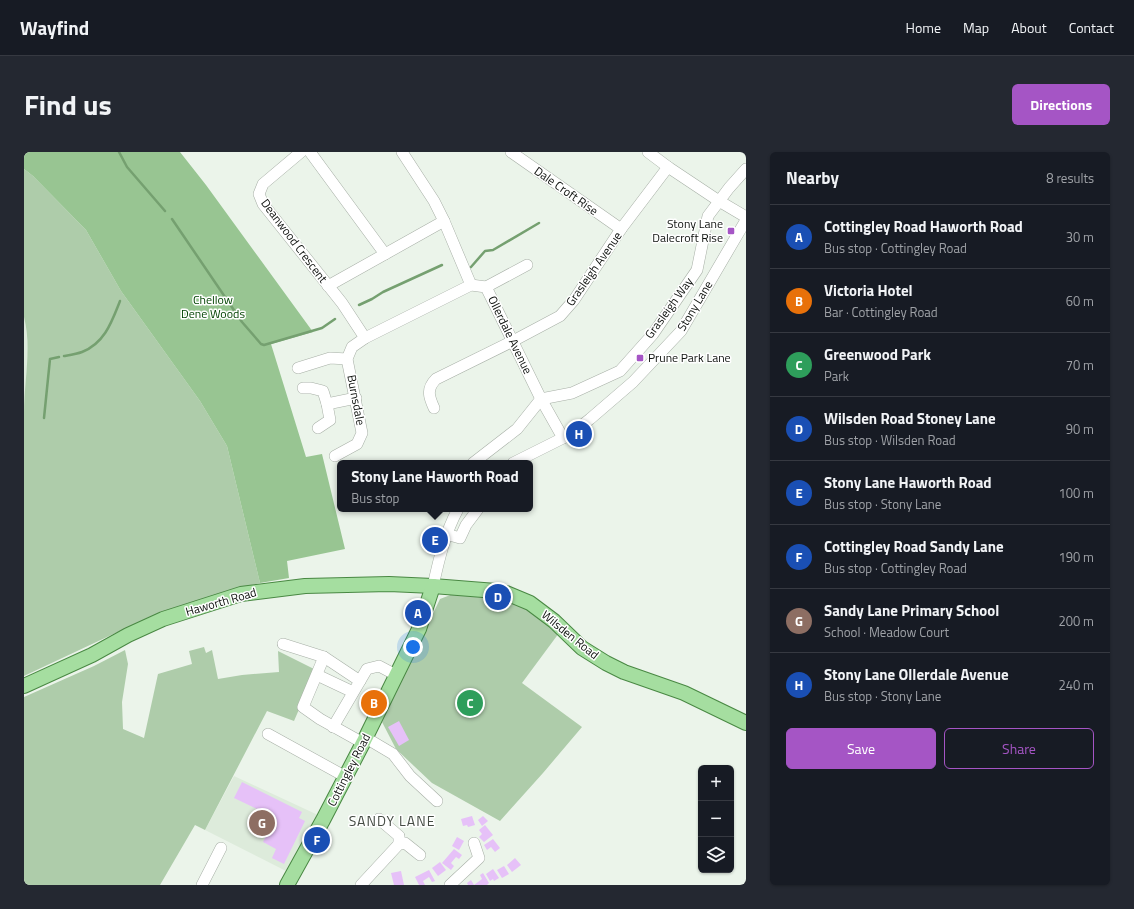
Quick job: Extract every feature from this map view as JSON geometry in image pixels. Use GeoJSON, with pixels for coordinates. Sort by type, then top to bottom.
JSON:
{"type":"FeatureCollection","features":[{"type":"Feature","properties":{"kind":"main road","name":"Haworth Road"},"geometry":{"type":"LineString","coordinates":[[24,686],[92,655],[128,635],[163,619],[241,594],[305,586],[389,584],[433,586]]}},
{"type":"Feature","properties":{"kind":"main road","name":"Cottingley Road"},"geometry":{"type":"LineString","coordinates":[[287,885],[346,777],[419,629],[433,586]]}},
{"type":"Feature","properties":{"kind":"main road","name":"Wilsden Road"},"geometry":{"type":"LineString","coordinates":[[433,586],[496,591],[530,603],[554,621],[582,648],[606,663],[624,672],[684,693],[746,723]]}},
{"type":"Feature","properties":{"kind":"street","name":"Deanwood Crescent"},"geometry":{"type":"LineString","coordinates":[[301,152],[263,184],[259,194],[263,204],[342,303],[365,338]]}},
{"type":"Feature","properties":{"kind":"street"},"geometry":{"type":"LineString","coordinates":[[310,152],[385,254]]}},
{"type":"Feature","properties":{"kind":"street"},"geometry":{"type":"LineString","coordinates":[[365,338],[471,285],[434,200],[402,152]]}},
{"type":"Feature","properties":{"kind":"street","name":"Dale Croft Rise"},"geometry":{"type":"LineString","coordinates":[[511,152],[621,229]]}},
{"type":"Feature","properties":{"kind":"street"},"geometry":{"type":"LineString","coordinates":[[651,153],[668,167],[746,218]]}},
{"type":"Feature","properties":{"kind":"street","name":"Grasleigh Avenue"},"geometry":{"type":"LineString","coordinates":[[429,404],[429,388],[436,379],[560,316],[574,300],[621,229],[668,167]]}},
{"type":"Feature","properties":{"kind":"street","name":"Grasleigh Way"},"geometry":{"type":"LineString","coordinates":[[542,399],[572,393],[620,371],[652,334],[697,270],[708,216],[729,188],[746,169]]}},
{"type":"Feature","properties":{"kind":"street","name":"Stony Lane"},"geometry":{"type":"LineString","coordinates":[[519,460],[571,434],[590,419],[633,382],[681,331],[746,218]]}},
{"type":"Feature","properties":{"kind":"street"},"geometry":{"type":"LineString","coordinates":[[328,286],[444,221]]}},
{"type":"Feature","properties":{"kind":"street"},"geometry":{"type":"LineString","coordinates":[[486,287],[527,265]]}},
{"type":"Feature","properties":{"kind":"street","name":"Ollerdale Avenue"},"geometry":{"type":"LineString","coordinates":[[471,285],[486,287],[563,438]]}},
{"type":"Feature","properties":{"kind":"street","name":"Burnsdale"},"geometry":{"type":"LineString","coordinates":[[335,456],[357,444],[362,433],[347,359],[352,347],[365,338]]}},
{"type":"Feature","properties":{"kind":"street"},"geometry":{"type":"LineString","coordinates":[[298,368],[330,358],[347,359]]}},
{"type":"Feature","properties":{"kind":"street"},"geometry":{"type":"LineString","coordinates":[[303,388],[312,388],[323,391],[330,420],[318,428]]}},
{"type":"Feature","properties":{"kind":"street"},"geometry":{"type":"LineString","coordinates":[[327,404],[356,398]]}},
{"type":"Feature","properties":{"kind":"street"},"geometry":{"type":"LineString","coordinates":[[477,460],[516,429],[542,399]]}},
{"type":"Feature","properties":{"kind":"street"},"geometry":{"type":"LineString","coordinates":[[433,586],[446,534],[456,512]]}},
{"type":"Feature","properties":{"kind":"street"},"geometry":{"type":"LineString","coordinates":[[446,534],[460,538],[466,525],[476,512]]}},
{"type":"Feature","properties":{"kind":"street"},"geometry":{"type":"LineString","coordinates":[[283,644],[324,657],[360,681]]}},
{"type":"Feature","properties":{"kind":"street"},"geometry":{"type":"LineString","coordinates":[[324,657],[303,706],[333,727],[393,754],[410,776],[438,800]]}},
{"type":"Feature","properties":{"kind":"street"},"geometry":{"type":"LineString","coordinates":[[333,727],[367,669],[379,666],[396,675]]}},
{"type":"Feature","properties":{"kind":"street"},"geometry":{"type":"LineString","coordinates":[[317,675],[354,692]]}},
{"type":"Feature","properties":{"kind":"street"},"geometry":{"type":"LineString","coordinates":[[268,734],[346,777]]}},
{"type":"Feature","properties":{"kind":"street"},"geometry":{"type":"LineString","coordinates":[[380,819],[399,836],[399,844]]}},
{"type":"Feature","properties":{"kind":"street"},"geometry":{"type":"LineString","coordinates":[[361,885],[399,844],[405,843],[420,855]]}},
{"type":"Feature","properties":{"kind":"street"},"geometry":{"type":"LineString","coordinates":[[450,885],[483,859],[474,843]]}},
{"type":"Feature","properties":{"kind":"street"},"geometry":{"type":"LineString","coordinates":[[202,885],[221,848]]}},
{"type":"Feature","properties":{"kind":"shaded area"},"geometry":{"type":"Polygon","coordinates":[[[24,317],[26,323],[28,353],[24,410],[24,317]]]}},
{"type":"Feature","properties":{"kind":"shaded area"},"geometry":{"type":"Polygon","coordinates":[[[234,776],[318,815],[288,872],[205,830],[234,776]]]}},
{"type":"Feature","properties":{"kind":"green space","name":"Chellow Dene Woods"},"geometry":{"type":"Polygon","coordinates":[[[24,152],[180,152],[206,185],[313,332],[271,344],[306,457],[322,454],[345,549],[287,561],[289,578],[260,583],[227,446],[200,401],[121,291],[86,230],[33,176],[24,169],[24,152]]]}},
{"type":"Feature","properties":{"kind":"green space"},"geometry":{"type":"Polygon","coordinates":[[[24,169],[33,176],[86,230],[121,291],[200,401],[227,446],[260,583],[222,593],[124,629],[24,676],[24,401],[28,353],[24,317],[24,169]]]}},
{"type":"Feature","properties":{"kind":"green space"},"geometry":{"type":"Polygon","coordinates":[[[453,594],[493,597],[512,601],[535,611],[559,633],[522,683],[582,727],[500,821],[432,783],[396,749],[382,722],[440,599],[453,594]]]}},
{"type":"Feature","properties":{"kind":"green space"},"geometry":{"type":"Polygon","coordinates":[[[204,647],[206,653],[212,650],[218,679],[242,675],[279,672],[278,651],[316,670],[294,721],[267,711],[205,830],[195,825],[160,885],[24,885],[24,697],[94,666],[125,650],[128,664],[122,702],[123,729],[144,738],[158,674],[192,664],[189,651],[204,647]]]}},
{"type":"Feature","properties":{"kind":"building"},"geometry":{"type":"Polygon","coordinates":[[[399,721],[409,740],[399,746],[388,727],[399,721]]]}},
{"type":"Feature","properties":{"kind":"building"},"geometry":{"type":"Polygon","coordinates":[[[242,782],[302,812],[299,818],[305,821],[284,864],[272,858],[276,849],[263,842],[267,834],[249,825],[257,809],[234,798],[242,782]]]}},
{"type":"Feature","properties":{"kind":"building"},"geometry":{"type":"Polygon","coordinates":[[[472,816],[475,825],[468,827],[467,825],[463,826],[461,819],[472,816]]]}},
{"type":"Feature","properties":{"kind":"building"},"geometry":{"type":"Polygon","coordinates":[[[483,816],[488,821],[482,826],[478,820],[483,816]]]}},
{"type":"Feature","properties":{"kind":"building"},"geometry":{"type":"Polygon","coordinates":[[[485,825],[493,835],[484,842],[479,837],[482,834],[479,830],[485,825]]]}},
{"type":"Feature","properties":{"kind":"building"},"geometry":{"type":"Polygon","coordinates":[[[457,837],[464,841],[459,850],[452,846],[457,837]]]}},
{"type":"Feature","properties":{"kind":"building"},"geometry":{"type":"Polygon","coordinates":[[[493,839],[500,848],[495,852],[491,847],[487,850],[484,845],[493,839]]]}},
{"type":"Feature","properties":{"kind":"building"},"geometry":{"type":"Polygon","coordinates":[[[454,849],[462,855],[459,859],[456,857],[451,863],[454,866],[451,870],[442,863],[454,849]]]}},
{"type":"Feature","properties":{"kind":"building"},"geometry":{"type":"Polygon","coordinates":[[[515,858],[521,865],[512,872],[507,865],[515,858]]]}},
{"type":"Feature","properties":{"kind":"building"},"geometry":{"type":"Polygon","coordinates":[[[440,862],[446,870],[438,876],[432,868],[440,862]]]}},
{"type":"Feature","properties":{"kind":"building"},"geometry":{"type":"Polygon","coordinates":[[[504,866],[509,874],[502,878],[497,870],[504,866]]]}},
{"type":"Feature","properties":{"kind":"building"},"geometry":{"type":"Polygon","coordinates":[[[493,869],[499,878],[494,881],[493,879],[490,881],[486,874],[493,869]]]}},
{"type":"Feature","properties":{"kind":"building"},"geometry":{"type":"Polygon","coordinates":[[[429,870],[435,881],[432,882],[429,877],[423,881],[425,885],[419,885],[415,877],[429,870]]]}},
{"type":"Feature","properties":{"kind":"building"},"geometry":{"type":"Polygon","coordinates":[[[401,871],[404,885],[394,885],[391,873],[401,871]]]}},
{"type":"Feature","properties":{"kind":"building"},"geometry":{"type":"Polygon","coordinates":[[[483,873],[489,883],[487,885],[474,885],[482,879],[480,875],[483,873]]]}},
{"type":"Feature","properties":{"kind":"building"},"geometry":{"type":"Polygon","coordinates":[[[471,880],[474,885],[468,885],[467,883],[471,880]]]}},
{"type":"Feature","properties":{"kind":"waterway"},"geometry":{"type":"LineString","coordinates":[[119,152],[127,167],[165,211]]}},
{"type":"Feature","properties":{"kind":"waterway"},"geometry":{"type":"LineString","coordinates":[[172,219],[242,322],[261,344],[264,345],[322,328],[335,319]]}},
{"type":"Feature","properties":{"kind":"waterway"},"geometry":{"type":"LineString","coordinates":[[471,267],[485,251],[493,250],[539,223]]}},
{"type":"Feature","properties":{"kind":"waterway"},"geometry":{"type":"LineString","coordinates":[[359,305],[383,292],[442,265]]}},
{"type":"Feature","properties":{"kind":"waterway"},"geometry":{"type":"LineString","coordinates":[[64,356],[82,352],[97,343],[111,324],[120,301]]}},
{"type":"Feature","properties":{"kind":"waterway"},"geometry":{"type":"LineString","coordinates":[[44,418],[50,359],[59,357]]}},
{"type":"Feature","properties":{"kind":"place","name":"Stony Lane Dalecroft Rise"},"geometry":{"type":"Point","coordinates":[731,231]}},
{"type":"Feature","properties":{"kind":"place","name":"Prune Park Lane"},"geometry":{"type":"Point","coordinates":[640,358]}},
{"type":"Feature","properties":{"kind":"place","name":"Stony Lane Ollerdale Avenue"},"geometry":{"type":"Point","coordinates":[579,434]}},
{"type":"Feature","properties":{"kind":"place","name":"Stony Lane Haworth Road"},"geometry":{"type":"Point","coordinates":[435,540]}},
{"type":"Feature","properties":{"kind":"place","name":"Wilsden Road Stoney Lane"},"geometry":{"type":"Point","coordinates":[498,597]}},
{"type":"Feature","properties":{"kind":"place","name":"Cottingley Road Haworth Road"},"geometry":{"type":"Point","coordinates":[418,613]}},
{"type":"Feature","properties":{"kind":"place","name":"Victoria Hotel"},"geometry":{"type":"Point","coordinates":[374,703]}},
{"type":"Feature","properties":{"kind":"place","name":"Greenwood Park"},"geometry":{"type":"Point","coordinates":[470,703]}},
{"type":"Feature","properties":{"kind":"place","name":"Sandy Lane Primary School"},"geometry":{"type":"Point","coordinates":[262,823]}},
{"type":"Feature","properties":{"kind":"place","name":"Cottingley Road Sandy Lane"},"geometry":{"type":"Point","coordinates":[317,840]}},
{"type":"Feature","properties":{"kind":"district","name":"SANDY LANE"},"geometry":{"type":"Point","coordinates":[392,821]}}]}
